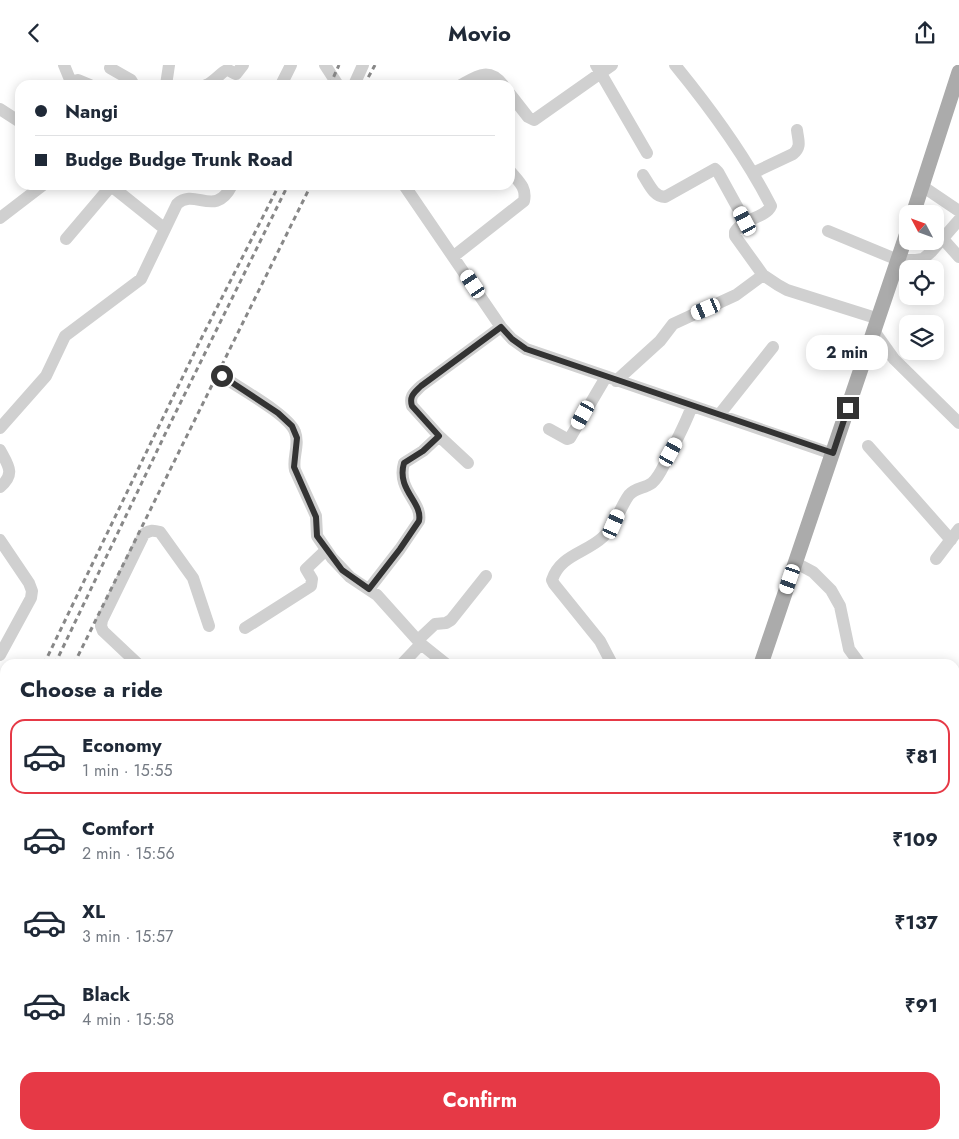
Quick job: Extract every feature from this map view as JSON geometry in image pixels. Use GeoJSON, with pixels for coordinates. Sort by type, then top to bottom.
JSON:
{"type":"FeatureCollection","features":[{"type":"Feature","properties":{"kind":"main road"},"geometry":{"type":"LineString","coordinates":[[916,205],[959,72]]}},
{"type":"Feature","properties":{"kind":"main road"},"geometry":{"type":"LineString","coordinates":[[763,659],[901,250]]}},
{"type":"Feature","properties":{"kind":"street"},"geometry":{"type":"LineString","coordinates":[[64,65],[70,80]]}},
{"type":"Feature","properties":{"kind":"street"},"geometry":{"type":"LineString","coordinates":[[167,80],[169,65]]}},
{"type":"Feature","properties":{"kind":"street"},"geometry":{"type":"LineString","coordinates":[[215,80],[227,70],[236,74],[243,65]]}},
{"type":"Feature","properties":{"kind":"street"},"geometry":{"type":"LineString","coordinates":[[284,80],[291,65]]}},
{"type":"Feature","properties":{"kind":"street"},"geometry":{"type":"LineString","coordinates":[[325,65],[335,80]]}},
{"type":"Feature","properties":{"kind":"street"},"geometry":{"type":"LineString","coordinates":[[356,80],[363,65]]}},
{"type":"Feature","properties":{"kind":"street"},"geometry":{"type":"LineString","coordinates":[[515,100],[528,117],[534,120],[599,69],[612,65]]}},
{"type":"Feature","properties":{"kind":"street"},"geometry":{"type":"LineString","coordinates":[[675,65],[714,116],[753,173],[771,206],[767,212],[745,221],[735,232],[735,236],[764,275],[787,290],[876,325],[894,359],[959,423]]}},
{"type":"Feature","properties":{"kind":"street"},"geometry":{"type":"LineString","coordinates":[[110,68],[131,80]]}},
{"type":"Feature","properties":{"kind":"street"},"geometry":{"type":"LineString","coordinates":[[599,69],[647,153]]}},
{"type":"Feature","properties":{"kind":"street"},"geometry":{"type":"LineString","coordinates":[[472,80],[483,75],[492,75],[498,80]]}},
{"type":"Feature","properties":{"kind":"street"},"geometry":{"type":"LineString","coordinates":[[0,109],[15,119]]}},
{"type":"Feature","properties":{"kind":"street"},"geometry":{"type":"LineString","coordinates":[[753,173],[798,150],[800,145],[797,130]]}},
{"type":"Feature","properties":{"kind":"street"},"geometry":{"type":"LineString","coordinates":[[643,175],[656,194],[660,197],[665,197],[714,169],[718,172],[745,221]]}},
{"type":"Feature","properties":{"kind":"street"},"geometry":{"type":"LineString","coordinates":[[454,256],[524,201],[523,186],[515,177]]}},
{"type":"Feature","properties":{"kind":"street"},"geometry":{"type":"LineString","coordinates":[[922,186],[959,211]]}},
{"type":"Feature","properties":{"kind":"street"},"geometry":{"type":"LineString","coordinates":[[0,218],[36,190]]}},
{"type":"Feature","properties":{"kind":"street"},"geometry":{"type":"LineString","coordinates":[[66,239],[108,190]]}},
{"type":"Feature","properties":{"kind":"street"},"geometry":{"type":"LineString","coordinates":[[116,190],[165,229]]}},
{"type":"Feature","properties":{"kind":"street"},"geometry":{"type":"LineString","coordinates":[[0,428],[46,376],[65,336],[141,279],[177,204],[182,199],[187,198],[212,202],[222,199],[229,190]]}},
{"type":"Feature","properties":{"kind":"street"},"geometry":{"type":"LineString","coordinates":[[408,190],[501,327],[512,339],[526,349],[833,453]]}},
{"type":"Feature","properties":{"kind":"street"},"geometry":{"type":"LineString","coordinates":[[944,238],[959,220]]}},
{"type":"Feature","properties":{"kind":"street"},"geometry":{"type":"LineString","coordinates":[[828,231],[898,260],[923,259],[932,250]]}},
{"type":"Feature","properties":{"kind":"street"},"geometry":{"type":"LineString","coordinates":[[944,240],[959,257]]}},
{"type":"Feature","properties":{"kind":"street"},"geometry":{"type":"LineString","coordinates":[[550,429],[567,439],[570,438],[611,379],[660,341],[672,324],[736,295],[764,275]]}},
{"type":"Feature","properties":{"kind":"street"},"geometry":{"type":"LineString","coordinates":[[468,463],[439,436],[412,406],[410,399],[412,394],[421,386],[501,327]]}},
{"type":"Feature","properties":{"kind":"street"},"geometry":{"type":"LineString","coordinates":[[719,415],[774,347]]}},
{"type":"Feature","properties":{"kind":"street"},"geometry":{"type":"LineString","coordinates":[[222,376],[278,413],[292,426],[297,438],[293,463],[316,517],[317,536],[342,570],[377,595],[420,642],[440,659]]}},
{"type":"Feature","properties":{"kind":"street"},"geometry":{"type":"LineString","coordinates":[[609,659],[600,641],[552,580],[559,566],[577,552],[593,546],[610,530],[634,490],[647,486],[656,479],[684,428],[692,406]]}},
{"type":"Feature","properties":{"kind":"street"},"geometry":{"type":"LineString","coordinates":[[369,589],[419,521],[418,508],[406,490],[403,481],[404,463],[423,451],[439,436]]}},
{"type":"Feature","properties":{"kind":"street"},"geometry":{"type":"LineString","coordinates":[[868,446],[951,540]]}},
{"type":"Feature","properties":{"kind":"street"},"geometry":{"type":"LineString","coordinates":[[0,450],[8,465],[10,474],[6,482],[0,487]]}},
{"type":"Feature","properties":{"kind":"street"},"geometry":{"type":"LineString","coordinates":[[936,559],[959,529]]}},
{"type":"Feature","properties":{"kind":"street"},"geometry":{"type":"LineString","coordinates":[[132,659],[106,635],[101,626],[102,619],[144,534],[148,531],[160,532],[189,570],[197,587],[209,626]]}},
{"type":"Feature","properties":{"kind":"street"},"geometry":{"type":"LineString","coordinates":[[0,540],[29,583],[32,591],[0,655]]}},
{"type":"Feature","properties":{"kind":"street"},"geometry":{"type":"LineString","coordinates":[[245,628],[311,586],[312,579],[306,569],[326,550]]}},
{"type":"Feature","properties":{"kind":"street"},"geometry":{"type":"LineString","coordinates":[[796,563],[812,572],[831,590],[840,606],[848,649],[856,659]]}},
{"type":"Feature","properties":{"kind":"street"},"geometry":{"type":"LineString","coordinates":[[406,659],[435,624],[446,623],[451,620],[486,576]]}},
{"type":"Feature","properties":{"kind":"railway"},"geometry":{"type":"LineString","coordinates":[[332,80],[339,65]]}},
{"type":"Feature","properties":{"kind":"railway"},"geometry":{"type":"LineString","coordinates":[[367,80],[375,65]]}},
{"type":"Feature","properties":{"kind":"railway"},"geometry":{"type":"LineString","coordinates":[[46,659],[202,337],[276,190]]}},
{"type":"Feature","properties":{"kind":"railway"},"geometry":{"type":"LineString","coordinates":[[57,659],[168,428],[286,190]]}},
{"type":"Feature","properties":{"kind":"railway"},"geometry":{"type":"LineString","coordinates":[[76,659],[309,190]]}},
{"type":"Feature","properties":{"kind":"route"},"geometry":{"type":"LineString","coordinates":[[222,376],[278,413],[292,426],[297,438],[293,463],[314,510],[317,522],[316,533],[319,541],[342,570],[369,589],[419,521],[418,508],[406,490],[403,481],[404,463],[423,451],[439,436],[412,406],[410,399],[412,394],[501,327],[512,339],[526,349],[833,453],[848,408]]}}]}
